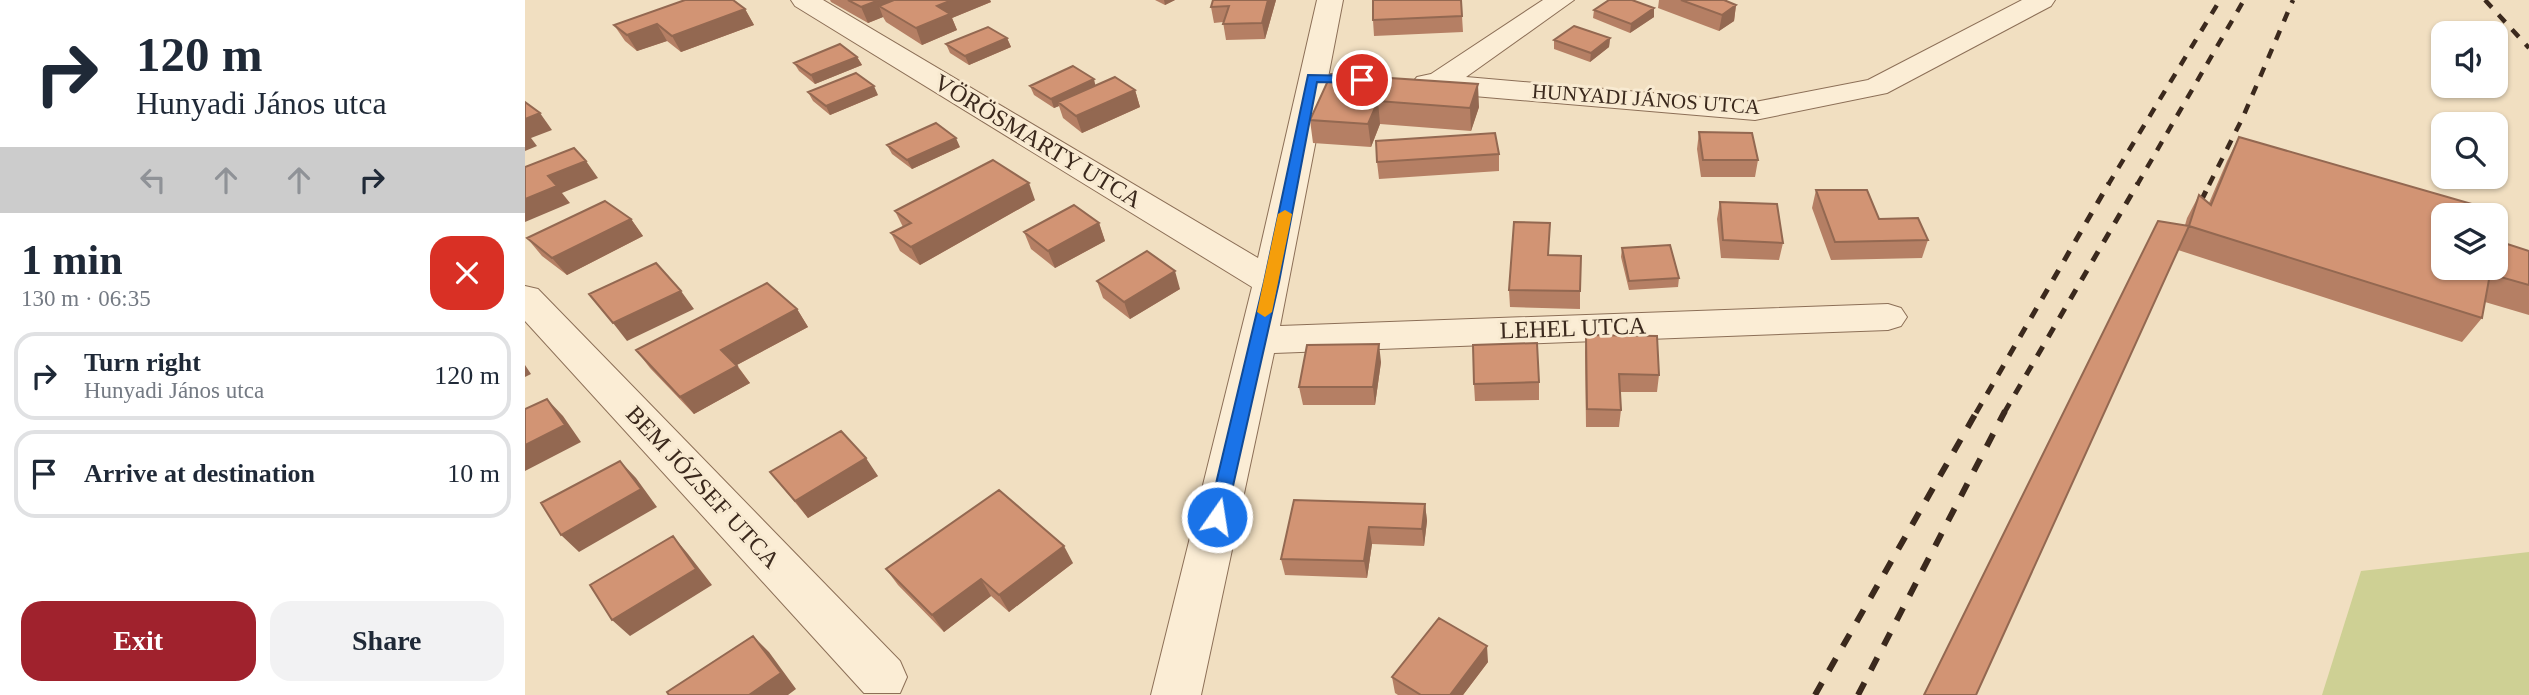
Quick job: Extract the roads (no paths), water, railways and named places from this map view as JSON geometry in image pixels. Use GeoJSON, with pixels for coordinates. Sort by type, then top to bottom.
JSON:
{"type":"FeatureCollection","features":[{"type":"Feature","properties":{"kind":"street","name":"VÖRÖSMARTY UTCA"},"geometry":{"type":"LineString","coordinates":[[804,0],[1272,282]]}},
{"type":"Feature","properties":{"kind":"street"},"geometry":{"type":"LineString","coordinates":[[1176,695],[1272,282],[1326,78],[1330,0]]}},
{"type":"Feature","properties":{"kind":"street"},"geometry":{"type":"LineString","coordinates":[[1437,83],[1560,0]]}},
{"type":"Feature","properties":{"kind":"street","name":"HUNYADI JÁNOS UTCA"},"geometry":{"type":"LineString","coordinates":[[1395,81],[1755,111],[1877,87],[2042,0]]}},
{"type":"Feature","properties":{"kind":"street","name":"BEM JÓZSEF UTCA"},"geometry":{"type":"LineString","coordinates":[[525,298],[881,677]]}},
{"type":"Feature","properties":{"kind":"street","name":"LEHEL UTCA"},"geometry":{"type":"LineString","coordinates":[[1258,340],[1888,317]]}},
{"type":"Feature","properties":{"kind":"railway"},"geometry":{"type":"LineString","coordinates":[[2108,185],[2220,0]]}},
{"type":"Feature","properties":{"kind":"railway"},"geometry":{"type":"LineString","coordinates":[[2137,185],[2244,0]]}},
{"type":"Feature","properties":{"kind":"railway"},"geometry":{"type":"LineString","coordinates":[[2201,201],[2243,117],[2293,0]]}},
{"type":"Feature","properties":{"kind":"railway"},"geometry":{"type":"LineString","coordinates":[[2485,0],[2529,48]]}},
{"type":"Feature","properties":{"kind":"railway"},"geometry":{"type":"LineString","coordinates":[[1976,413],[2109,183]]}},
{"type":"Feature","properties":{"kind":"railway"},"geometry":{"type":"LineString","coordinates":[[2004,413],[2138,183]]}},
{"type":"Feature","properties":{"kind":"railway"},"geometry":{"type":"LineString","coordinates":[[1815,695],[1977,411]]}},
{"type":"Feature","properties":{"kind":"railway"},"geometry":{"type":"LineString","coordinates":[[1858,695],[2005,411]]}}]}
